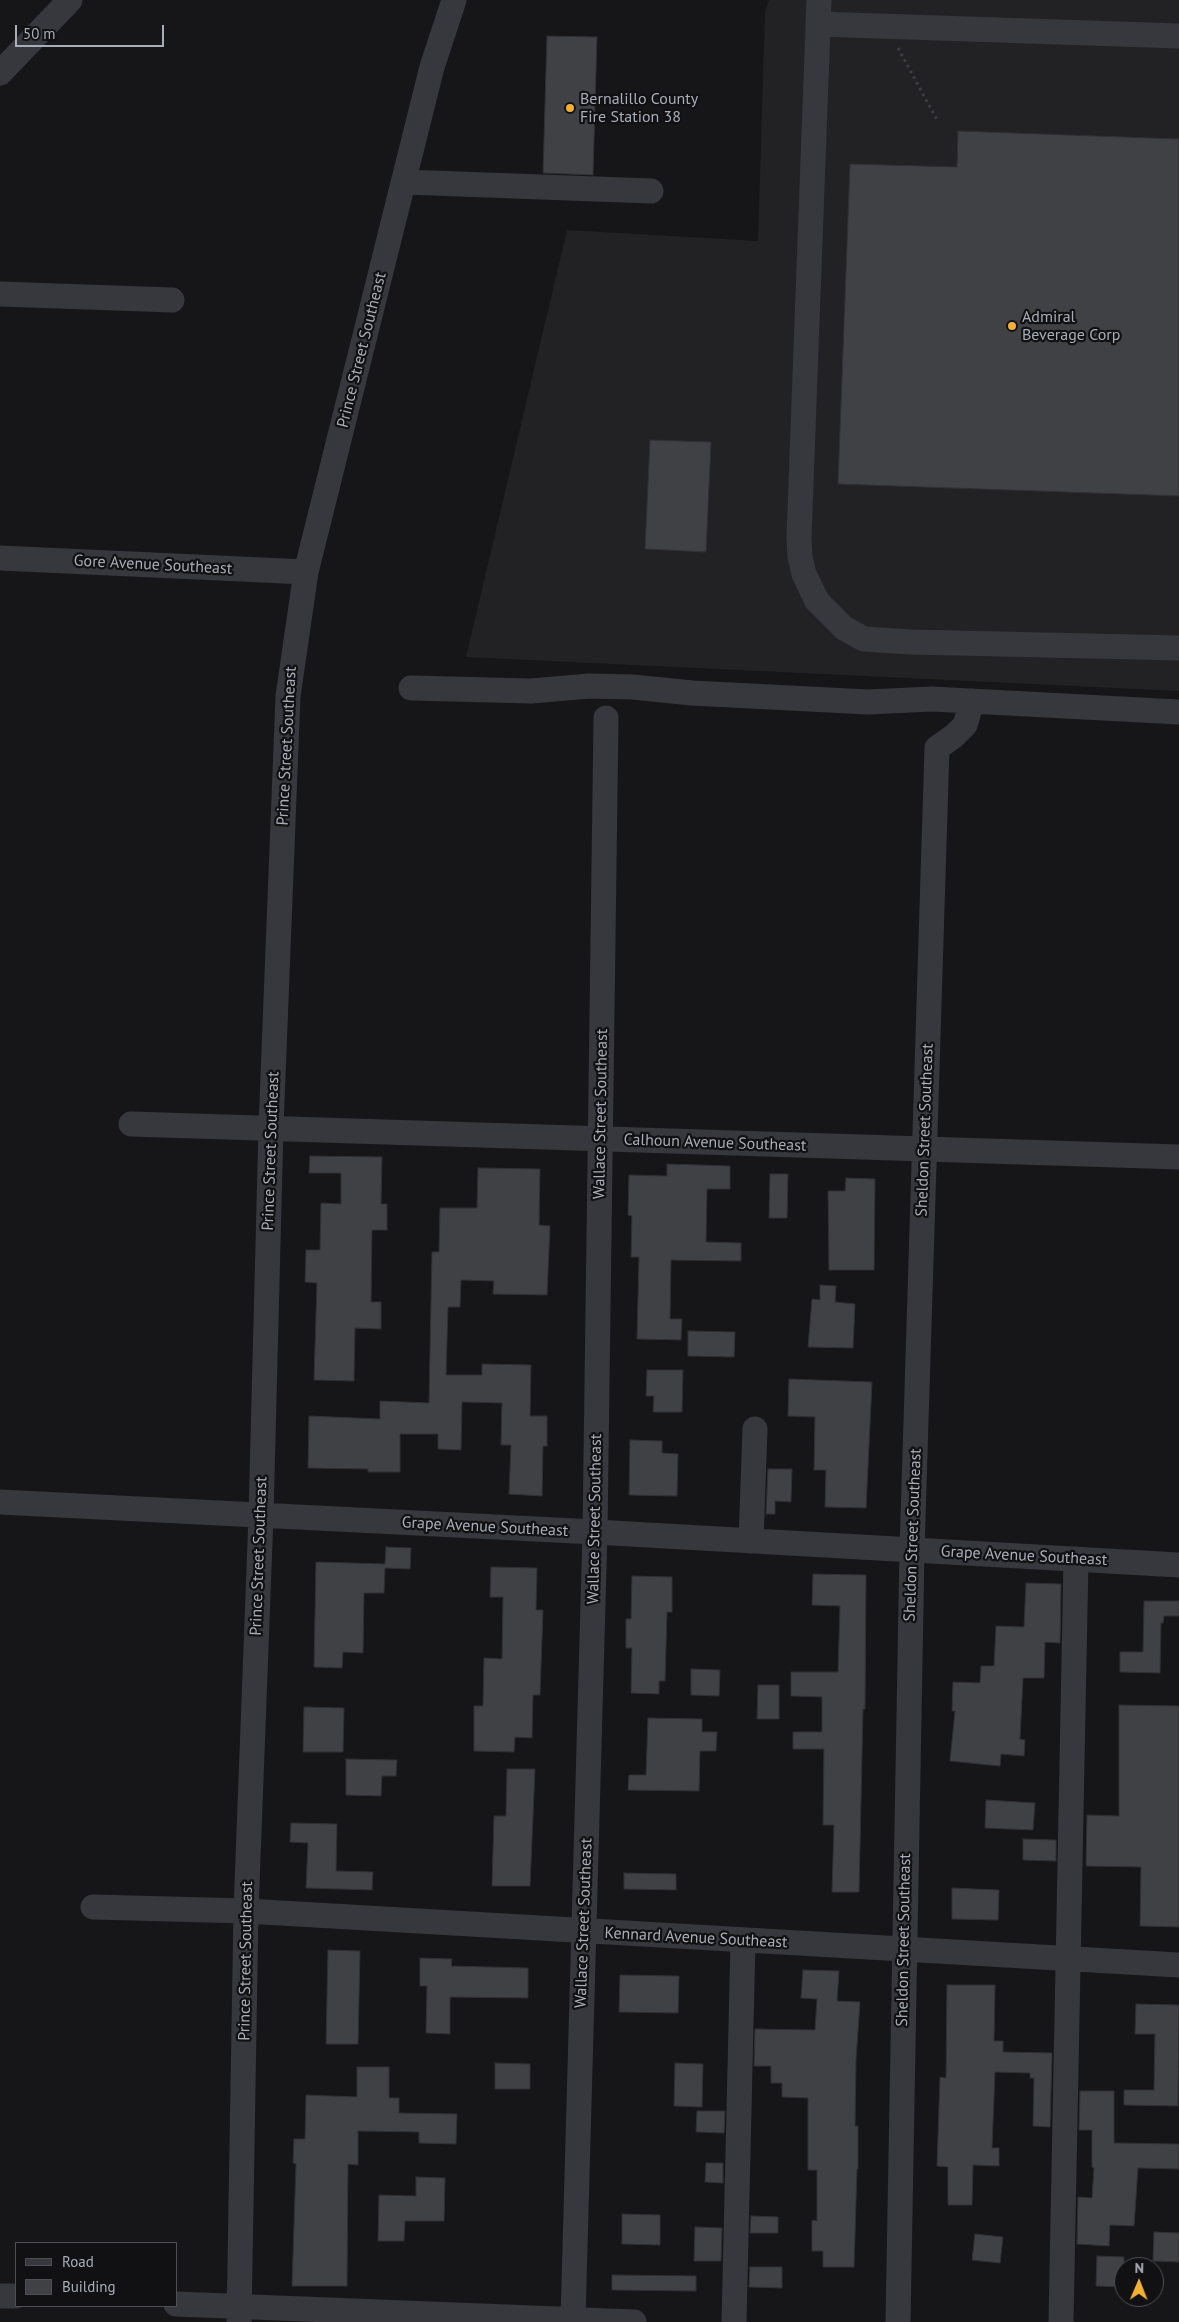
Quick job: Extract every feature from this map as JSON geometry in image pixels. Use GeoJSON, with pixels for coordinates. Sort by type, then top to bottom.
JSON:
{"type":"FeatureCollection","features":[{"type":"Feature","properties":{"kind":"street"},"geometry":{"type":"LineString","coordinates":[[0,73],[70,0]]}},
{"type":"Feature","properties":{"kind":"street","name":"Prince Street Southeast"},"geometry":{"type":"LineString","coordinates":[[239,2315],[246,1911],[261,1516],[286,727],[292,663],[306,572],[432,67],[454,0]]}},
{"type":"Feature","properties":{"kind":"street"},"geometry":{"type":"LineString","coordinates":[[819,0],[799,537],[802,565],[817,601],[844,628],[864,639],[910,642],[1179,648]]}},
{"type":"Feature","properties":{"kind":"street"},"geometry":{"type":"LineString","coordinates":[[818,24],[1179,36]]}},
{"type":"Feature","properties":{"kind":"street"},"geometry":{"type":"LineString","coordinates":[[404,182],[651,191]]}},
{"type":"Feature","properties":{"kind":"street"},"geometry":{"type":"LineString","coordinates":[[0,294],[172,300]]}},
{"type":"Feature","properties":{"kind":"street","name":"Gore Avenue Southeast"},"geometry":{"type":"LineString","coordinates":[[0,558],[306,572]]}},
{"type":"Feature","properties":{"kind":"street"},"geometry":{"type":"LineString","coordinates":[[411,688],[531,691],[589,686],[633,686],[692,693],[868,702],[932,699],[1179,712]]}},
{"type":"Feature","properties":{"kind":"street","name":"Sheldon Street Southeast"},"geometry":{"type":"LineString","coordinates":[[898,2322],[912,1550],[937,748],[954,736],[965,725],[972,701]]}},
{"type":"Feature","properties":{"kind":"street","name":"Wallace Street Southeast"},"geometry":{"type":"LineString","coordinates":[[573,2318],[595,1532],[606,718]]}},
{"type":"Feature","properties":{"kind":"street","name":"Calhoun Avenue Southeast"},"geometry":{"type":"LineString","coordinates":[[131,1124],[1179,1157]]}},
{"type":"Feature","properties":{"kind":"street"},"geometry":{"type":"LineString","coordinates":[[751,1541],[755,1429]]}},
{"type":"Feature","properties":{"kind":"street","name":"Grape Avenue Southeast"},"geometry":{"type":"LineString","coordinates":[[0,1502],[595,1532],[1179,1565]]}},
{"type":"Feature","properties":{"kind":"street"},"geometry":{"type":"LineString","coordinates":[[1061,2322],[1076,1559]]}},
{"type":"Feature","properties":{"kind":"street","name":"Kennard Avenue Southeast"},"geometry":{"type":"LineString","coordinates":[[93,1906],[246,1911],[1179,1965]]}},
{"type":"Feature","properties":{"kind":"street"},"geometry":{"type":"LineString","coordinates":[[734,2322],[743,1941]]}},
{"type":"Feature","properties":{"kind":"street"},"geometry":{"type":"LineString","coordinates":[[0,2296],[15,2296]]}},
{"type":"Feature","properties":{"kind":"street"},"geometry":{"type":"LineString","coordinates":[[178,2304],[239,2315],[573,2318],[634,2322]]}},
{"type":"Feature","properties":{"kind":"path"},"geometry":{"type":"LineString","coordinates":[[887,27],[937,120]]}},
{"type":"Feature","properties":{"kind":"shaded area"},"geometry":{"type":"Polygon","coordinates":[[[769,0],[1179,0],[1179,691],[466,657],[567,230],[758,241],[765,13],[769,0]]]}},
{"type":"Feature","properties":{"kind":"building","name":"Bernalillo County Fire Station 38"},"geometry":{"type":"Polygon","coordinates":[[[547,36],[597,37],[593,175],[543,173],[547,36]]]}},
{"type":"Feature","properties":{"kind":"building","name":"Admiral Beverage Corp"},"geometry":{"type":"Polygon","coordinates":[[[958,131],[1179,139],[1179,496],[838,484],[850,164],[957,167],[958,131]]]}},
{"type":"Feature","properties":{"kind":"building"},"geometry":{"type":"Polygon","coordinates":[[[650,440],[711,442],[706,552],[645,549],[650,440]]]}},
{"type":"Feature","properties":{"kind":"building"},"geometry":{"type":"Polygon","coordinates":[[[310,1156],[382,1157],[381,1204],[387,1204],[387,1230],[372,1230],[371,1302],[381,1302],[381,1329],[355,1328],[354,1381],[314,1380],[317,1283],[305,1282],[306,1250],[320,1250],[321,1203],[341,1204],[341,1173],[309,1173],[310,1156]]]}},
{"type":"Feature","properties":{"kind":"building"},"geometry":{"type":"Polygon","coordinates":[[[667,1164],[730,1166],[730,1189],[707,1189],[706,1242],[741,1243],[741,1261],[671,1260],[670,1319],[682,1319],[681,1340],[637,1339],[639,1257],[631,1257],[632,1216],[628,1215],[629,1175],[667,1176],[667,1164]]]}},
{"type":"Feature","properties":{"kind":"building"},"geometry":{"type":"Polygon","coordinates":[[[478,1168],[540,1169],[539,1225],[550,1226],[547,1295],[493,1294],[494,1281],[461,1280],[460,1307],[448,1307],[446,1375],[482,1375],[482,1364],[531,1365],[530,1416],[547,1416],[547,1446],[543,1446],[542,1496],[509,1494],[511,1445],[501,1445],[502,1403],[462,1402],[461,1450],[438,1449],[438,1434],[400,1434],[400,1472],[368,1472],[368,1469],[308,1468],[309,1416],[380,1419],[380,1401],[429,1403],[432,1252],[439,1252],[440,1208],[477,1208],[478,1168]]]}},
{"type":"Feature","properties":{"kind":"building"},"geometry":{"type":"Polygon","coordinates":[[[770,1174],[788,1174],[787,1218],[769,1218],[770,1174]]]}},
{"type":"Feature","properties":{"kind":"building"},"geometry":{"type":"Polygon","coordinates":[[[846,1178],[875,1179],[874,1270],[829,1270],[828,1191],[845,1191],[846,1178]]]}},
{"type":"Feature","properties":{"kind":"building"},"geometry":{"type":"Polygon","coordinates":[[[820,1285],[836,1286],[835,1302],[855,1304],[853,1348],[808,1347],[812,1299],[820,1300],[820,1285]]]}},
{"type":"Feature","properties":{"kind":"building"},"geometry":{"type":"Polygon","coordinates":[[[688,1331],[735,1332],[734,1357],[688,1356],[688,1331]]]}},
{"type":"Feature","properties":{"kind":"building"},"geometry":{"type":"Polygon","coordinates":[[[647,1370],[683,1370],[682,1412],[653,1412],[654,1396],[646,1396],[647,1370]]]}},
{"type":"Feature","properties":{"kind":"building"},"geometry":{"type":"Polygon","coordinates":[[[789,1379],[872,1382],[866,1508],[825,1507],[826,1470],[814,1470],[815,1417],[788,1416],[789,1379]]]}},
{"type":"Feature","properties":{"kind":"building"},"geometry":{"type":"Polygon","coordinates":[[[630,1440],[662,1441],[662,1453],[678,1454],[677,1496],[629,1495],[630,1440]]]}},
{"type":"Feature","properties":{"kind":"building"},"geometry":{"type":"Polygon","coordinates":[[[768,1469],[792,1469],[791,1502],[775,1501],[775,1514],[766,1514],[768,1469]]]}},
{"type":"Feature","properties":{"kind":"building"},"geometry":{"type":"Polygon","coordinates":[[[386,1547],[411,1548],[410,1569],[385,1568],[384,1593],[364,1593],[363,1653],[343,1652],[342,1668],[314,1667],[316,1562],[385,1564],[386,1547]]]}},
{"type":"Feature","properties":{"kind":"building"},"geometry":{"type":"Polygon","coordinates":[[[491,1567],[537,1568],[536,1610],[543,1610],[540,1695],[533,1695],[532,1738],[515,1737],[514,1752],[474,1751],[474,1706],[483,1706],[484,1658],[502,1659],[503,1597],[490,1597],[491,1567]]]}},
{"type":"Feature","properties":{"kind":"building"},"geometry":{"type":"Polygon","coordinates":[[[813,1574],[866,1575],[865,1709],[863,1709],[859,1892],[832,1892],[834,1825],[823,1825],[824,1749],[793,1749],[793,1732],[822,1732],[822,1697],[791,1696],[791,1672],[838,1672],[840,1606],[812,1605],[813,1574]]]}},
{"type":"Feature","properties":{"kind":"building"},"geometry":{"type":"Polygon","coordinates":[[[632,1576],[672,1577],[672,1612],[667,1612],[665,1681],[659,1681],[659,1694],[631,1693],[632,1648],[626,1648],[626,1619],[631,1619],[632,1576]]]}},
{"type":"Feature","properties":{"kind":"building"},"geometry":{"type":"Polygon","coordinates":[[[1026,1583],[1061,1584],[1060,1643],[1045,1642],[1044,1678],[1023,1678],[1020,1739],[1025,1740],[1024,1756],[1001,1754],[1000,1766],[950,1761],[955,1711],[952,1711],[953,1682],[980,1683],[981,1666],[994,1666],[996,1626],[1024,1627],[1026,1583]]]}},
{"type":"Feature","properties":{"kind":"building"},"geometry":{"type":"Polygon","coordinates":[[[1144,1601],[1179,1601],[1179,1616],[1164,1616],[1163,1623],[1161,1623],[1160,1673],[1120,1672],[1120,1652],[1143,1652],[1144,1601]]]}},
{"type":"Feature","properties":{"kind":"building"},"geometry":{"type":"Polygon","coordinates":[[[691,1669],[720,1670],[719,1696],[691,1695],[691,1669]]]}},
{"type":"Feature","properties":{"kind":"building"},"geometry":{"type":"Polygon","coordinates":[[[758,1685],[779,1685],[779,1719],[757,1719],[758,1685]]]}},
{"type":"Feature","properties":{"kind":"building"},"geometry":{"type":"Polygon","coordinates":[[[1119,1705],[1179,1706],[1179,1927],[1140,1926],[1141,1867],[1086,1866],[1087,1815],[1119,1816],[1119,1705]]]}},
{"type":"Feature","properties":{"kind":"building"},"geometry":{"type":"Polygon","coordinates":[[[304,1707],[344,1708],[343,1752],[303,1752],[304,1707]]]}},
{"type":"Feature","properties":{"kind":"building"},"geometry":{"type":"Polygon","coordinates":[[[648,1718],[702,1719],[702,1732],[717,1732],[716,1751],[700,1751],[699,1791],[628,1790],[629,1775],[646,1775],[648,1718]]]}},
{"type":"Feature","properties":{"kind":"building"},"geometry":{"type":"Polygon","coordinates":[[[346,1759],[397,1760],[396,1776],[382,1776],[381,1796],[346,1795],[346,1759]]]}},
{"type":"Feature","properties":{"kind":"building"},"geometry":{"type":"Polygon","coordinates":[[[507,1769],[535,1769],[530,1886],[492,1886],[494,1816],[506,1816],[507,1769]]]}},
{"type":"Feature","properties":{"kind":"building"},"geometry":{"type":"Polygon","coordinates":[[[986,1800],[1035,1803],[1033,1830],[985,1828],[986,1800]]]}},
{"type":"Feature","properties":{"kind":"building"},"geometry":{"type":"Polygon","coordinates":[[[291,1823],[337,1824],[336,1871],[373,1872],[372,1890],[306,1888],[308,1843],[290,1842],[291,1823]]]}},
{"type":"Feature","properties":{"kind":"building"},"geometry":{"type":"Polygon","coordinates":[[[1023,1839],[1056,1840],[1056,1861],[1023,1860],[1023,1839]]]}},
{"type":"Feature","properties":{"kind":"building"},"geometry":{"type":"Polygon","coordinates":[[[624,1873],[676,1874],[676,1890],[624,1889],[624,1873]]]}},
{"type":"Feature","properties":{"kind":"building"},"geometry":{"type":"Polygon","coordinates":[[[952,1888],[999,1890],[998,1920],[952,1919],[952,1888]]]}},
{"type":"Feature","properties":{"kind":"building"},"geometry":{"type":"Polygon","coordinates":[[[328,1950],[360,1951],[358,2044],[326,2044],[328,1950]]]}},
{"type":"Feature","properties":{"kind":"building"},"geometry":{"type":"Polygon","coordinates":[[[420,1958],[452,1959],[451,1966],[528,1968],[528,1998],[450,1997],[450,2034],[426,2033],[427,1986],[420,1986],[420,1958]]]}},
{"type":"Feature","properties":{"kind":"building"},"geometry":{"type":"Polygon","coordinates":[[[803,1970],[839,1971],[837,2001],[860,2002],[856,2059],[855,2126],[858,2126],[858,2169],[854,2267],[823,2267],[823,2251],[812,2251],[812,2220],[817,2221],[817,2170],[808,2170],[808,2098],[782,2097],[782,2083],[771,2083],[771,2066],[754,2066],[755,2029],[815,2030],[817,1999],[801,1998],[803,1970]]]}},
{"type":"Feature","properties":{"kind":"building"},"geometry":{"type":"Polygon","coordinates":[[[620,1975],[679,1976],[678,2013],[619,2012],[620,1975]]]}},
{"type":"Feature","properties":{"kind":"building"},"geometry":{"type":"Polygon","coordinates":[[[947,1985],[995,1985],[994,2041],[1003,2041],[1003,2052],[1052,2053],[1050,2127],[1033,2126],[1034,2078],[1030,2078],[1030,2073],[995,2072],[992,2148],[999,2148],[999,2166],[973,2165],[972,2205],[948,2205],[948,2167],[937,2166],[940,2077],[946,2078],[947,1985]]]}},
{"type":"Feature","properties":{"kind":"building"},"geometry":{"type":"Polygon","coordinates":[[[1136,2004],[1179,2005],[1178,2106],[1124,2105],[1124,2090],[1154,2090],[1155,2034],[1135,2034],[1136,2004]]]}},
{"type":"Feature","properties":{"kind":"building"},"geometry":{"type":"Polygon","coordinates":[[[495,2063],[530,2064],[530,2089],[495,2089],[495,2063]]]}},
{"type":"Feature","properties":{"kind":"building"},"geometry":{"type":"Polygon","coordinates":[[[675,2063],[703,2064],[702,2107],[674,2106],[675,2063]]]}},
{"type":"Feature","properties":{"kind":"building"},"geometry":{"type":"Polygon","coordinates":[[[357,2067],[389,2067],[389,2098],[399,2098],[399,2113],[457,2114],[456,2144],[419,2143],[419,2132],[358,2131],[358,2165],[348,2164],[347,2286],[292,2286],[296,2164],[293,2163],[294,2139],[305,2139],[306,2095],[357,2097],[357,2067]]]}},
{"type":"Feature","properties":{"kind":"building"},"geometry":{"type":"Polygon","coordinates":[[[1080,2091],[1114,2091],[1114,2143],[1179,2144],[1179,2169],[1138,2168],[1134,2226],[1110,2225],[1109,2246],[1077,2244],[1078,2197],[1092,2198],[1094,2168],[1092,2167],[1092,2130],[1079,2130],[1080,2091]]]}},
{"type":"Feature","properties":{"kind":"building"},"geometry":{"type":"Polygon","coordinates":[[[697,2111],[725,2111],[724,2133],[696,2132],[697,2111]]]}},
{"type":"Feature","properties":{"kind":"building"},"geometry":{"type":"Polygon","coordinates":[[[706,2163],[723,2163],[723,2183],[705,2182],[706,2163]]]}},
{"type":"Feature","properties":{"kind":"building"},"geometry":{"type":"Polygon","coordinates":[[[416,2177],[445,2178],[444,2221],[405,2221],[404,2241],[378,2241],[379,2195],[416,2196],[416,2177]]]}},
{"type":"Feature","properties":{"kind":"building"},"geometry":{"type":"Polygon","coordinates":[[[622,2214],[660,2215],[660,2245],[622,2244],[622,2214]]]}},
{"type":"Feature","properties":{"kind":"building"},"geometry":{"type":"Polygon","coordinates":[[[751,2216],[778,2217],[778,2233],[750,2233],[751,2216]]]}},
{"type":"Feature","properties":{"kind":"building"},"geometry":{"type":"Polygon","coordinates":[[[695,2227],[722,2228],[721,2261],[694,2261],[695,2227]]]}},
{"type":"Feature","properties":{"kind":"building"},"geometry":{"type":"Polygon","coordinates":[[[1154,2232],[1179,2233],[1179,2262],[1164,2261],[1164,2257],[1153,2257],[1154,2232]]]}},
{"type":"Feature","properties":{"kind":"building"},"geometry":{"type":"Polygon","coordinates":[[[975,2234],[1003,2237],[1000,2263],[972,2260],[975,2234]]]}},
{"type":"Feature","properties":{"kind":"building"},"geometry":{"type":"Polygon","coordinates":[[[1097,2256],[1124,2257],[1114,2257],[1114,2287],[1096,2286],[1097,2256]]]}},
{"type":"Feature","properties":{"kind":"building"},"geometry":{"type":"Polygon","coordinates":[[[750,2267],[782,2267],[782,2288],[749,2287],[750,2267]]]}},
{"type":"Feature","properties":{"kind":"building"},"geometry":{"type":"Polygon","coordinates":[[[612,2275],[696,2276],[696,2291],[612,2290],[612,2275]]]}},
{"type":"Feature","properties":{"kind":"place","name":"Bernalillo County Fire Station 38"},"geometry":{"type":"Point","coordinates":[570,108]}},
{"type":"Feature","properties":{"kind":"place","name":"Admiral Beverage Corp"},"geometry":{"type":"Point","coordinates":[1012,326]}}]}
